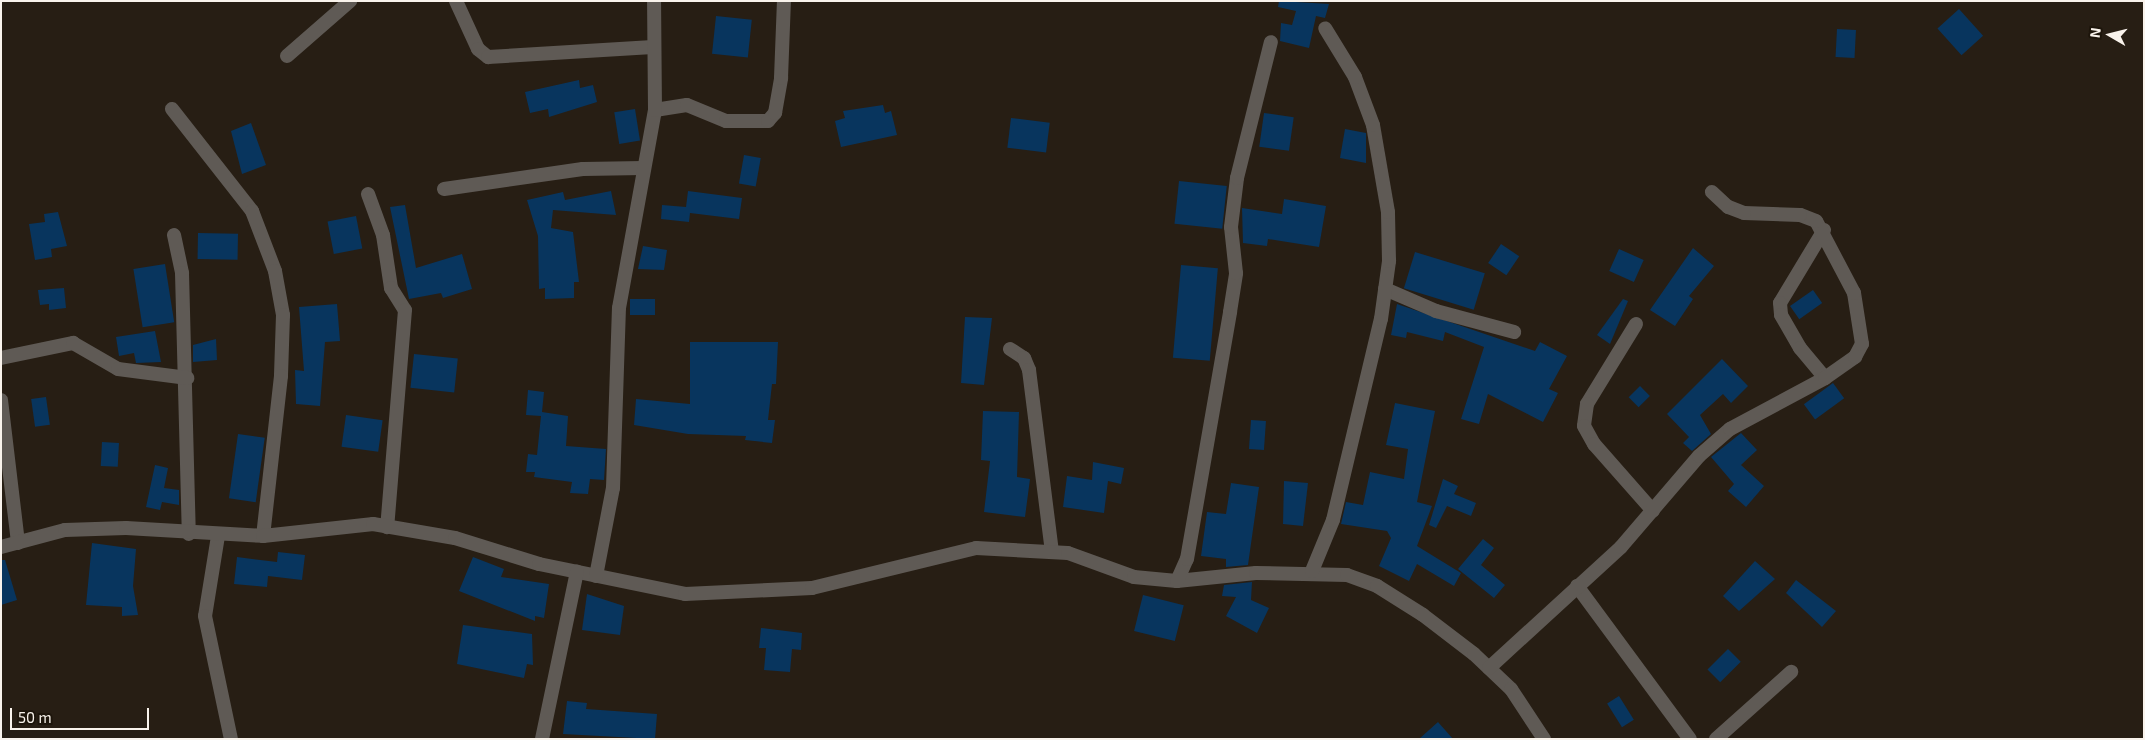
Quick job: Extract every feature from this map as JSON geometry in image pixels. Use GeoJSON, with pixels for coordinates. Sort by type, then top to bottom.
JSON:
{"type":"FeatureCollection","features":[{"type":"Feature","properties":{"kind":"street"},"geometry":{"type":"LineString","coordinates":[[287,56],[350,1]]}},
{"type":"Feature","properties":{"kind":"street"},"geometry":{"type":"LineString","coordinates":[[456,1],[478,49],[488,57],[653,47]]}},
{"type":"Feature","properties":{"kind":"street"},"geometry":{"type":"LineString","coordinates":[[596,576],[614,488],[619,308],[655,110],[654,1]]}},
{"type":"Feature","properties":{"kind":"street"},"geometry":{"type":"LineString","coordinates":[[655,110],[687,105],[726,121],[768,121],[775,113],[781,78],[784,1]]}},
{"type":"Feature","properties":{"kind":"street"},"geometry":{"type":"LineString","coordinates":[[1312,571],[1333,520],[1385,289],[1388,212],[1373,125],[1356,77],[1325,28]]}},
{"type":"Feature","properties":{"kind":"street"},"geometry":{"type":"LineString","coordinates":[[1177,581],[1187,559],[1236,273],[1231,228],[1238,178],[1271,42]]}},
{"type":"Feature","properties":{"kind":"street"},"geometry":{"type":"LineString","coordinates":[[172,109],[252,211],[275,271],[283,315],[281,376],[263,536]]}},
{"type":"Feature","properties":{"kind":"street"},"geometry":{"type":"LineString","coordinates":[[444,190],[583,169],[643,168]]}},
{"type":"Feature","properties":{"kind":"street"},"geometry":{"type":"LineString","coordinates":[[1489,668],[1577,586],[1653,511],[1699,456],[1730,429],[1825,378],[1856,357],[1864,333],[1854,293],[1824,230],[1800,215],[1744,213],[1728,208],[1712,192]]}},
{"type":"Feature","properties":{"kind":"street"},"geometry":{"type":"LineString","coordinates":[[368,194],[383,235],[391,288],[405,310],[387,527]]}},
{"type":"Feature","properties":{"kind":"street"},"geometry":{"type":"LineString","coordinates":[[1824,230],[1780,303],[1781,315],[1800,348],[1825,378]]}},
{"type":"Feature","properties":{"kind":"street"},"geometry":{"type":"LineString","coordinates":[[174,235],[182,273],[187,378],[189,534]]}},
{"type":"Feature","properties":{"kind":"street"},"geometry":{"type":"LineString","coordinates":[[1385,289],[1436,311],[1514,332]]}},
{"type":"Feature","properties":{"kind":"street"},"geometry":{"type":"LineString","coordinates":[[1636,324],[1587,404],[1584,426],[1594,444],[1653,511]]}},
{"type":"Feature","properties":{"kind":"street"},"geometry":{"type":"LineString","coordinates":[[1,358],[74,343],[118,369],[187,378]]}},
{"type":"Feature","properties":{"kind":"street"},"geometry":{"type":"LineString","coordinates":[[1010,348],[1024,358],[1029,370],[1052,551]]}},
{"type":"Feature","properties":{"kind":"street"},"geometry":{"type":"LineString","coordinates":[[1,400],[18,543]]}},
{"type":"Feature","properties":{"kind":"street"},"geometry":{"type":"LineString","coordinates":[[1,547],[65,530],[126,528],[218,536],[263,536],[387,527],[455,538],[576,572],[685,594],[757,593],[812,588],[976,548],[1052,551],[1134,577],[1177,581],[1312,571],[1347,575],[1376,586],[1423,615],[1489,668],[1511,689],[1544,739]]}},
{"type":"Feature","properties":{"kind":"street"},"geometry":{"type":"LineString","coordinates":[[218,536],[205,616],[231,739]]}},
{"type":"Feature","properties":{"kind":"street"},"geometry":{"type":"LineString","coordinates":[[542,739],[576,572]]}},
{"type":"Feature","properties":{"kind":"street"},"geometry":{"type":"LineString","coordinates":[[1577,586],[1690,739]]}},
{"type":"Feature","properties":{"kind":"street"},"geometry":{"type":"LineString","coordinates":[[1716,739],[1790,672]]}},
{"type":"Feature","properties":{"kind":"building"},"geometry":{"type":"Polygon","coordinates":[[[1279,1],[1329,4],[1325,18],[1316,16],[1309,48],[1280,41],[1281,23],[1292,25],[1296,11],[1278,7],[1279,1]]]}},
{"type":"Feature","properties":{"kind":"building"},"geometry":{"type":"Polygon","coordinates":[[[1959,9],[1983,36],[1962,55],[1937,28],[1959,9]]]}},
{"type":"Feature","properties":{"kind":"building"},"geometry":{"type":"Polygon","coordinates":[[[716,16],[752,20],[748,58],[712,54],[716,16]]]}},
{"type":"Feature","properties":{"kind":"building"},"geometry":{"type":"Polygon","coordinates":[[[1837,29],[1856,30],[1855,58],[1836,57],[1837,29]]]}},
{"type":"Feature","properties":{"kind":"building"},"geometry":{"type":"Polygon","coordinates":[[[579,80],[580,88],[593,85],[597,102],[549,117],[548,109],[530,113],[525,92],[579,80]]]}},
{"type":"Feature","properties":{"kind":"building"},"geometry":{"type":"Polygon","coordinates":[[[883,105],[885,113],[891,111],[897,135],[841,147],[835,121],[845,118],[843,111],[883,105]]]}},
{"type":"Feature","properties":{"kind":"building"},"geometry":{"type":"Polygon","coordinates":[[[635,109],[640,141],[619,144],[614,112],[635,109]]]}},
{"type":"Feature","properties":{"kind":"building"},"geometry":{"type":"Polygon","coordinates":[[[1264,113],[1294,117],[1289,151],[1259,147],[1264,113]]]}},
{"type":"Feature","properties":{"kind":"building"},"geometry":{"type":"Polygon","coordinates":[[[1011,118],[1050,123],[1046,153],[1007,148],[1011,118]]]}},
{"type":"Feature","properties":{"kind":"building"},"geometry":{"type":"Polygon","coordinates":[[[251,123],[266,165],[242,174],[231,131],[251,123]]]}},
{"type":"Feature","properties":{"kind":"building"},"geometry":{"type":"Polygon","coordinates":[[[1345,129],[1366,133],[1366,163],[1340,158],[1345,129]]]}},
{"type":"Feature","properties":{"kind":"building"},"geometry":{"type":"Polygon","coordinates":[[[744,155],[761,158],[756,187],[739,184],[744,155]]]}},
{"type":"Feature","properties":{"kind":"building"},"geometry":{"type":"Polygon","coordinates":[[[1179,181],[1227,186],[1222,229],[1175,224],[1179,181]]]}},
{"type":"Feature","properties":{"kind":"building"},"geometry":{"type":"Polygon","coordinates":[[[611,191],[616,215],[553,210],[551,228],[573,232],[579,282],[574,282],[574,298],[545,299],[545,288],[539,289],[538,236],[527,200],[563,192],[565,200],[611,191]]]}},
{"type":"Feature","properties":{"kind":"building"},"geometry":{"type":"Polygon","coordinates":[[[688,191],[742,198],[739,219],[690,213],[689,222],[661,219],[662,205],[686,207],[688,191]]]}},
{"type":"Feature","properties":{"kind":"building"},"geometry":{"type":"Polygon","coordinates":[[[1284,199],[1326,206],[1319,247],[1268,239],[1267,246],[1243,243],[1242,208],[1282,214],[1284,199]]]}},
{"type":"Feature","properties":{"kind":"building"},"geometry":{"type":"Polygon","coordinates":[[[405,205],[416,268],[462,254],[472,289],[443,298],[441,293],[409,299],[390,207],[405,205]]]}},
{"type":"Feature","properties":{"kind":"building"},"geometry":{"type":"Polygon","coordinates":[[[58,212],[67,246],[51,249],[52,257],[35,260],[29,224],[45,222],[44,214],[58,212]]]}},
{"type":"Feature","properties":{"kind":"building"},"geometry":{"type":"Polygon","coordinates":[[[356,216],[362,248],[334,254],[328,222],[356,216]]]}},
{"type":"Feature","properties":{"kind":"building"},"geometry":{"type":"Polygon","coordinates":[[[198,233],[238,234],[238,260],[198,259],[198,233]]]}},
{"type":"Feature","properties":{"kind":"building"},"geometry":{"type":"Polygon","coordinates":[[[1501,244],[1519,256],[1506,275],[1488,263],[1501,244]]]}},
{"type":"Feature","properties":{"kind":"building"},"geometry":{"type":"Polygon","coordinates":[[[643,246],[667,250],[664,270],[638,269],[643,246]]]}},
{"type":"Feature","properties":{"kind":"building"},"geometry":{"type":"Polygon","coordinates":[[[1693,248],[1714,266],[1689,296],[1693,299],[1675,326],[1650,310],[1693,248]]]}},
{"type":"Feature","properties":{"kind":"building"},"geometry":{"type":"Polygon","coordinates":[[[1619,249],[1644,260],[1634,282],[1609,271],[1619,249]]]}},
{"type":"Feature","properties":{"kind":"building"},"geometry":{"type":"Polygon","coordinates":[[[1415,252],[1485,273],[1474,310],[1404,288],[1415,252]]]}},
{"type":"Feature","properties":{"kind":"building"},"geometry":{"type":"Polygon","coordinates":[[[165,264],[174,322],[143,327],[133,269],[165,264]]]}},
{"type":"Feature","properties":{"kind":"building"},"geometry":{"type":"Polygon","coordinates":[[[1181,265],[1218,268],[1210,361],[1173,358],[1181,265]]]}},
{"type":"Feature","properties":{"kind":"building"},"geometry":{"type":"Polygon","coordinates":[[[64,288],[66,308],[49,310],[49,304],[40,305],[38,290],[64,288]]]}},
{"type":"Feature","properties":{"kind":"building"},"geometry":{"type":"Polygon","coordinates":[[[1813,290],[1822,303],[1799,319],[1790,306],[1813,290]]]}},
{"type":"Feature","properties":{"kind":"building"},"geometry":{"type":"Polygon","coordinates":[[[630,299],[655,299],[655,315],[630,315],[630,299]]]}},
{"type":"Feature","properties":{"kind":"building"},"geometry":{"type":"Polygon","coordinates":[[[1623,299],[1628,301],[1610,344],[1597,335],[1623,299]]]}},
{"type":"Feature","properties":{"kind":"building"},"geometry":{"type":"Polygon","coordinates":[[[337,304],[340,341],[325,342],[320,406],[296,404],[295,370],[304,371],[299,307],[337,304]]]}},
{"type":"Feature","properties":{"kind":"building"},"geometry":{"type":"Polygon","coordinates":[[[1397,304],[1535,351],[1540,342],[1567,356],[1549,389],[1558,393],[1543,422],[1488,394],[1479,424],[1461,419],[1484,347],[1445,332],[1443,341],[1407,332],[1406,338],[1391,335],[1397,304]]]}},
{"type":"Feature","properties":{"kind":"building"},"geometry":{"type":"Polygon","coordinates":[[[965,317],[992,318],[984,385],[961,383],[965,317]]]}},
{"type":"Feature","properties":{"kind":"building"},"geometry":{"type":"Polygon","coordinates":[[[155,331],[161,362],[136,363],[134,353],[119,356],[116,337],[155,331]]]}},
{"type":"Feature","properties":{"kind":"building"},"geometry":{"type":"Polygon","coordinates":[[[216,339],[217,360],[193,362],[193,345],[216,339]]]}},
{"type":"Feature","properties":{"kind":"building"},"geometry":{"type":"Polygon","coordinates":[[[690,342],[778,342],[776,384],[772,384],[768,420],[775,420],[772,443],[745,440],[746,436],[688,434],[634,425],[636,399],[690,404],[690,342]]]}},
{"type":"Feature","properties":{"kind":"building"},"geometry":{"type":"Polygon","coordinates":[[[414,354],[458,359],[454,392],[410,388],[414,354]]]}},
{"type":"Feature","properties":{"kind":"building"},"geometry":{"type":"Polygon","coordinates":[[[1722,359],[1748,386],[1731,403],[1723,394],[1700,415],[1711,434],[1692,451],[1683,443],[1689,437],[1667,414],[1722,359]]]}},
{"type":"Feature","properties":{"kind":"building"},"geometry":{"type":"Polygon","coordinates":[[[1833,383],[1844,398],[1815,420],[1804,404],[1833,383]]]}},
{"type":"Feature","properties":{"kind":"building"},"geometry":{"type":"Polygon","coordinates":[[[1640,386],[1650,396],[1639,407],[1629,397],[1640,386]]]}},
{"type":"Feature","properties":{"kind":"building"},"geometry":{"type":"Polygon","coordinates":[[[528,390],[544,392],[542,412],[568,416],[566,446],[606,449],[604,480],[590,479],[588,494],[570,493],[572,482],[534,477],[535,472],[526,472],[528,454],[537,455],[541,416],[526,415],[528,390]]]}},
{"type":"Feature","properties":{"kind":"building"},"geometry":{"type":"Polygon","coordinates":[[[46,397],[50,425],[35,427],[31,399],[46,397]]]}},
{"type":"Feature","properties":{"kind":"building"},"geometry":{"type":"Polygon","coordinates":[[[1395,403],[1435,411],[1417,502],[1432,506],[1417,546],[1461,573],[1454,586],[1417,564],[1409,581],[1379,566],[1391,538],[1387,531],[1341,524],[1346,502],[1363,505],[1370,472],[1404,479],[1408,449],[1386,445],[1395,403]]]}},
{"type":"Feature","properties":{"kind":"building"},"geometry":{"type":"Polygon","coordinates":[[[983,411],[1019,412],[1017,477],[1030,479],[1025,517],[984,512],[990,461],[981,460],[983,411]]]}},
{"type":"Feature","properties":{"kind":"building"},"geometry":{"type":"Polygon","coordinates":[[[346,415],[383,420],[378,452],[342,447],[346,415]]]}},
{"type":"Feature","properties":{"kind":"building"},"geometry":{"type":"Polygon","coordinates":[[[1251,420],[1266,421],[1264,450],[1249,449],[1251,420]]]}},
{"type":"Feature","properties":{"kind":"building"},"geometry":{"type":"Polygon","coordinates":[[[1741,433],[1757,450],[1741,465],[1764,486],[1746,507],[1728,491],[1734,484],[1711,457],[1741,433]]]}},
{"type":"Feature","properties":{"kind":"building"},"geometry":{"type":"Polygon","coordinates":[[[238,434],[265,438],[256,502],[229,498],[238,434]]]}},
{"type":"Feature","properties":{"kind":"building"},"geometry":{"type":"Polygon","coordinates":[[[102,442],[119,443],[118,467],[101,466],[102,442]]]}},
{"type":"Feature","properties":{"kind":"building"},"geometry":{"type":"Polygon","coordinates":[[[1093,462],[1124,468],[1121,484],[1108,481],[1104,513],[1063,507],[1067,476],[1092,480],[1093,462]]]}},
{"type":"Feature","properties":{"kind":"building"},"geometry":{"type":"Polygon","coordinates":[[[155,465],[168,468],[164,488],[179,490],[179,505],[162,502],[160,510],[146,507],[155,465]]]}},
{"type":"Feature","properties":{"kind":"building"},"geometry":{"type":"Polygon","coordinates":[[[1443,479],[1458,486],[1454,494],[1476,503],[1471,516],[1447,506],[1436,528],[1429,525],[1443,479]]]}},
{"type":"Feature","properties":{"kind":"building"},"geometry":{"type":"Polygon","coordinates":[[[1284,481],[1308,483],[1303,526],[1283,524],[1284,481]]]}},
{"type":"Feature","properties":{"kind":"building"},"geometry":{"type":"Polygon","coordinates":[[[1231,483],[1259,487],[1248,565],[1226,567],[1226,559],[1201,556],[1207,512],[1226,514],[1231,483]]]}},
{"type":"Feature","properties":{"kind":"building"},"geometry":{"type":"Polygon","coordinates":[[[1483,539],[1494,548],[1481,565],[1505,585],[1494,598],[1458,569],[1483,539]]]}},
{"type":"Feature","properties":{"kind":"building"},"geometry":{"type":"Polygon","coordinates":[[[92,543],[136,549],[133,586],[138,615],[122,616],[122,607],[86,605],[92,543]]]}},
{"type":"Feature","properties":{"kind":"building"},"geometry":{"type":"Polygon","coordinates":[[[278,552],[305,555],[302,580],[268,576],[267,587],[234,584],[237,557],[277,562],[278,552]]]}},
{"type":"Feature","properties":{"kind":"building"},"geometry":{"type":"Polygon","coordinates":[[[473,557],[504,569],[501,577],[549,584],[544,618],[535,616],[535,621],[459,591],[473,557]]]}},
{"type":"Feature","properties":{"kind":"building"},"geometry":{"type":"Polygon","coordinates":[[[1,560],[5,560],[17,600],[1,605],[1,560]]]}},
{"type":"Feature","properties":{"kind":"building"},"geometry":{"type":"Polygon","coordinates":[[[1755,561],[1775,579],[1739,611],[1723,596],[1755,561]]]}},
{"type":"Feature","properties":{"kind":"building"},"geometry":{"type":"Polygon","coordinates":[[[1796,580],[1836,611],[1822,627],[1786,593],[1796,580]]]}},
{"type":"Feature","properties":{"kind":"building"},"geometry":{"type":"Polygon","coordinates":[[[1252,582],[1251,600],[1269,608],[1257,633],[1226,616],[1236,597],[1222,596],[1224,585],[1252,582]]]}},
{"type":"Feature","properties":{"kind":"building"},"geometry":{"type":"Polygon","coordinates":[[[587,594],[624,606],[620,635],[582,630],[587,594]]]}},
{"type":"Feature","properties":{"kind":"building"},"geometry":{"type":"Polygon","coordinates":[[[1143,595],[1184,605],[1175,641],[1134,631],[1143,595]]]}},
{"type":"Feature","properties":{"kind":"building"},"geometry":{"type":"Polygon","coordinates":[[[463,625],[532,634],[533,665],[527,664],[524,678],[457,664],[463,625]]]}},
{"type":"Feature","properties":{"kind":"building"},"geometry":{"type":"Polygon","coordinates":[[[761,628],[802,633],[801,650],[792,649],[790,672],[764,670],[766,648],[759,648],[761,628]]]}},
{"type":"Feature","properties":{"kind":"building"},"geometry":{"type":"Polygon","coordinates":[[[1728,649],[1741,662],[1720,682],[1707,670],[1728,649]]]}},
{"type":"Feature","properties":{"kind":"building"},"geometry":{"type":"Polygon","coordinates":[[[1619,696],[1634,720],[1622,727],[1607,703],[1619,696]]]}},
{"type":"Feature","properties":{"kind":"building"},"geometry":{"type":"Polygon","coordinates":[[[567,701],[587,703],[586,709],[657,714],[655,739],[563,734],[567,701]]]}},
{"type":"Feature","properties":{"kind":"building"},"geometry":{"type":"Polygon","coordinates":[[[1438,722],[1453,739],[1419,739],[1438,722]]]}}]}
